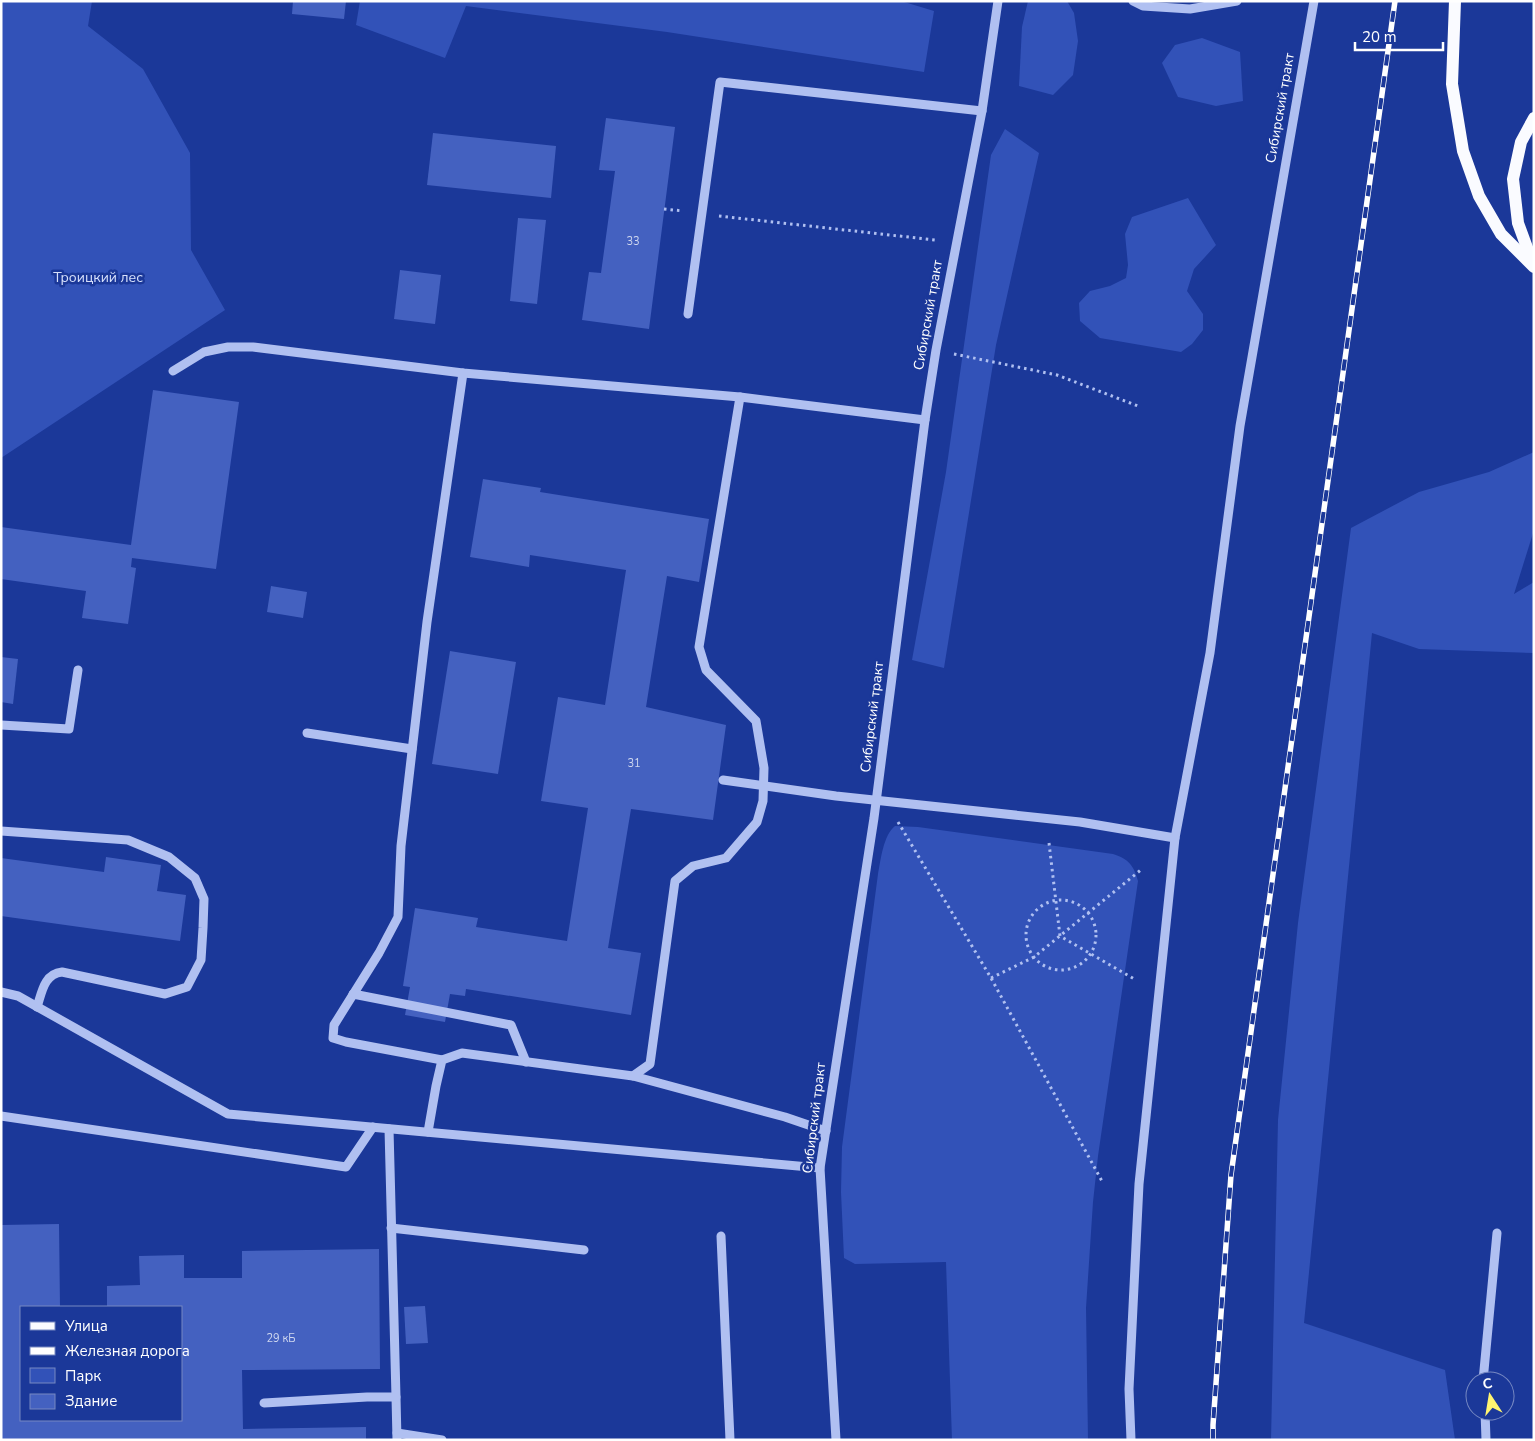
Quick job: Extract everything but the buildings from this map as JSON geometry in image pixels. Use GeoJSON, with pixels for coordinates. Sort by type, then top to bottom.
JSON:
{"type":"FeatureCollection","features":[{"type":"Feature","properties":{"kind":"main road"},"geometry":{"type":"LineString","coordinates":[[1455,1],[1452,84],[1463,151],[1479,196],[1501,234],[1534,266]]}},
{"type":"Feature","properties":{"kind":"main road"},"geometry":{"type":"LineString","coordinates":[[1534,118],[1521,142],[1513,179],[1518,223],[1534,266]]}},
{"type":"Feature","properties":{"kind":"street","name":"Сибирский тракт"},"geometry":{"type":"LineString","coordinates":[[836,1440],[820,1168],[876,799],[925,420],[936,350],[982,111],[998,1]]}},
{"type":"Feature","properties":{"kind":"street"},"geometry":{"type":"LineString","coordinates":[[1133,1],[1143,6],[1190,9],[1237,1]]}},
{"type":"Feature","properties":{"kind":"street","name":"Сибирский тракт"},"geometry":{"type":"LineString","coordinates":[[1131,1440],[1129,1389],[1139,1184],[1175,838],[1210,654],[1240,426],[1314,1]]}},
{"type":"Feature","properties":{"kind":"street"},"geometry":{"type":"LineString","coordinates":[[688,314],[720,82],[982,111]]}},
{"type":"Feature","properties":{"kind":"street"},"geometry":{"type":"LineString","coordinates":[[173,370],[204,352],[228,347],[245,347],[463,372],[740,397],[925,420]]}},
{"type":"Feature","properties":{"kind":"street"},"geometry":{"type":"LineString","coordinates":[[463,372],[427,622],[401,846],[398,917],[379,953],[334,1025],[333,1038],[442,1060],[462,1053],[633,1076],[826,1131]]}},
{"type":"Feature","properties":{"kind":"street"},"geometry":{"type":"LineString","coordinates":[[633,1076],[650,1064],[675,881],[693,866],[726,858],[757,822],[763,801],[764,768],[756,721],[706,670],[699,647],[740,397]]}},
{"type":"Feature","properties":{"kind":"street"},"geometry":{"type":"LineString","coordinates":[[1,725],[69,729],[78,670]]}},
{"type":"Feature","properties":{"kind":"street"},"geometry":{"type":"LineString","coordinates":[[307,733],[412,749]]}},
{"type":"Feature","properties":{"kind":"street"},"geometry":{"type":"LineString","coordinates":[[723,780],[829,795],[1080,822],[1175,838]]}},
{"type":"Feature","properties":{"kind":"street"},"geometry":{"type":"LineString","coordinates":[[1,831],[128,840],[169,857],[195,878],[204,898],[201,960],[187,987],[166,994],[56,972],[46,980],[37,1007]]}},
{"type":"Feature","properties":{"kind":"street"},"geometry":{"type":"LineString","coordinates":[[1,992],[18,996],[228,1114],[820,1168]]}},
{"type":"Feature","properties":{"kind":"street"},"geometry":{"type":"LineString","coordinates":[[353,994],[511,1025],[526,1062]]}},
{"type":"Feature","properties":{"kind":"street"},"geometry":{"type":"LineString","coordinates":[[428,1132],[442,1060]]}},
{"type":"Feature","properties":{"kind":"street"},"geometry":{"type":"LineString","coordinates":[[1,1116],[346,1166],[373,1127]]}},
{"type":"Feature","properties":{"kind":"street"},"geometry":{"type":"LineString","coordinates":[[389,1129],[397,1436],[442,1440]]}},
{"type":"Feature","properties":{"kind":"street"},"geometry":{"type":"LineString","coordinates":[[391,1228],[584,1250]]}},
{"type":"Feature","properties":{"kind":"street"},"geometry":{"type":"LineString","coordinates":[[1484,1371],[1497,1233]]}},
{"type":"Feature","properties":{"kind":"street"},"geometry":{"type":"LineString","coordinates":[[721,1236],[730,1440]]}},
{"type":"Feature","properties":{"kind":"street"},"geometry":{"type":"LineString","coordinates":[[264,1403],[396,1397]]}},
{"type":"Feature","properties":{"kind":"street"},"geometry":{"type":"LineString","coordinates":[[1485,1421],[1486,1440]]}},
{"type":"Feature","properties":{"kind":"path"},"geometry":{"type":"LineString","coordinates":[[664,209],[935,240]]}},
{"type":"Feature","properties":{"kind":"path"},"geometry":{"type":"LineString","coordinates":[[936,350],[1057,375],[1138,406]]}},
{"type":"Feature","properties":{"kind":"path"},"geometry":{"type":"LineString","coordinates":[[898,822],[991,978],[1103,1183]]}},
{"type":"Feature","properties":{"kind":"path"},"geometry":{"type":"LineString","coordinates":[[1048,843],[1060,936]]}},
{"type":"Feature","properties":{"kind":"path"},"geometry":{"type":"LineString","coordinates":[[991,978],[1034,957],[1142,869]]}},
{"type":"Feature","properties":{"kind":"path"},"geometry":{"type":"LineString","coordinates":[[1056,900],[1068,900],[1079,904],[1088,912],[1094,922],[1096,933],[1095,944],[1091,954],[1084,962],[1074,968],[1063,970],[1052,969],[1034,957],[1028,946],[1026,934],[1028,922],[1035,912],[1044,904],[1056,900]]}},
{"type":"Feature","properties":{"kind":"path"},"geometry":{"type":"LineString","coordinates":[[1060,936],[1136,980]]}},
{"type":"Feature","properties":{"kind":"green space","name":"Троицкий лес"},"geometry":{"type":"Polygon","coordinates":[[[1,1],[92,1],[88,26],[143,69],[190,153],[191,250],[225,310],[1,458],[1,1]]]}},
{"type":"Feature","properties":{"kind":"green space"},"geometry":{"type":"Polygon","coordinates":[[[360,1],[901,1],[934,11],[924,72],[667,32],[466,6],[445,58],[356,25],[360,1]]]}},
{"type":"Feature","properties":{"kind":"green space"},"geometry":{"type":"Polygon","coordinates":[[[1028,1],[1067,1],[1074,13],[1078,41],[1073,75],[1053,95],[1019,86],[1022,27],[1028,1]]]}},
{"type":"Feature","properties":{"kind":"green space"},"geometry":{"type":"Polygon","coordinates":[[[1202,38],[1240,52],[1243,101],[1216,106],[1178,97],[1162,63],[1175,45],[1202,38]]]}},
{"type":"Feature","properties":{"kind":"green space"},"geometry":{"type":"Polygon","coordinates":[[[1005,129],[1039,153],[996,345],[944,668],[912,660],[946,472],[991,155],[1005,129]]]}},
{"type":"Feature","properties":{"kind":"green space"},"geometry":{"type":"Polygon","coordinates":[[[1188,198],[1216,245],[1194,269],[1187,291],[1203,314],[1203,330],[1192,344],[1181,352],[1100,338],[1080,321],[1079,303],[1090,291],[1110,286],[1126,278],[1128,265],[1125,234],[1132,217],[1188,198]]]}},
{"type":"Feature","properties":{"kind":"green space"},"geometry":{"type":"Polygon","coordinates":[[[1534,452],[1534,530],[1514,594],[1534,582],[1534,653],[1419,649],[1372,633],[1304,1323],[1445,1370],[1455,1440],[1271,1440],[1278,1120],[1298,923],[1351,528],[1419,492],[1489,472],[1534,452]]]}},
{"type":"Feature","properties":{"kind":"green space"},"geometry":{"type":"Polygon","coordinates":[[[895,826],[918,827],[1113,854],[1123,858],[1133,867],[1138,881],[1093,1202],[1086,1308],[1088,1440],[952,1440],[946,1262],[855,1264],[844,1258],[841,1192],[842,1147],[878,874],[885,842],[895,826]]]}},
{"type":"Feature","properties":{"kind":"railway"},"geometry":{"type":"LineString","coordinates":[[1213,1440],[1231,1175],[1395,1]]}}]}
